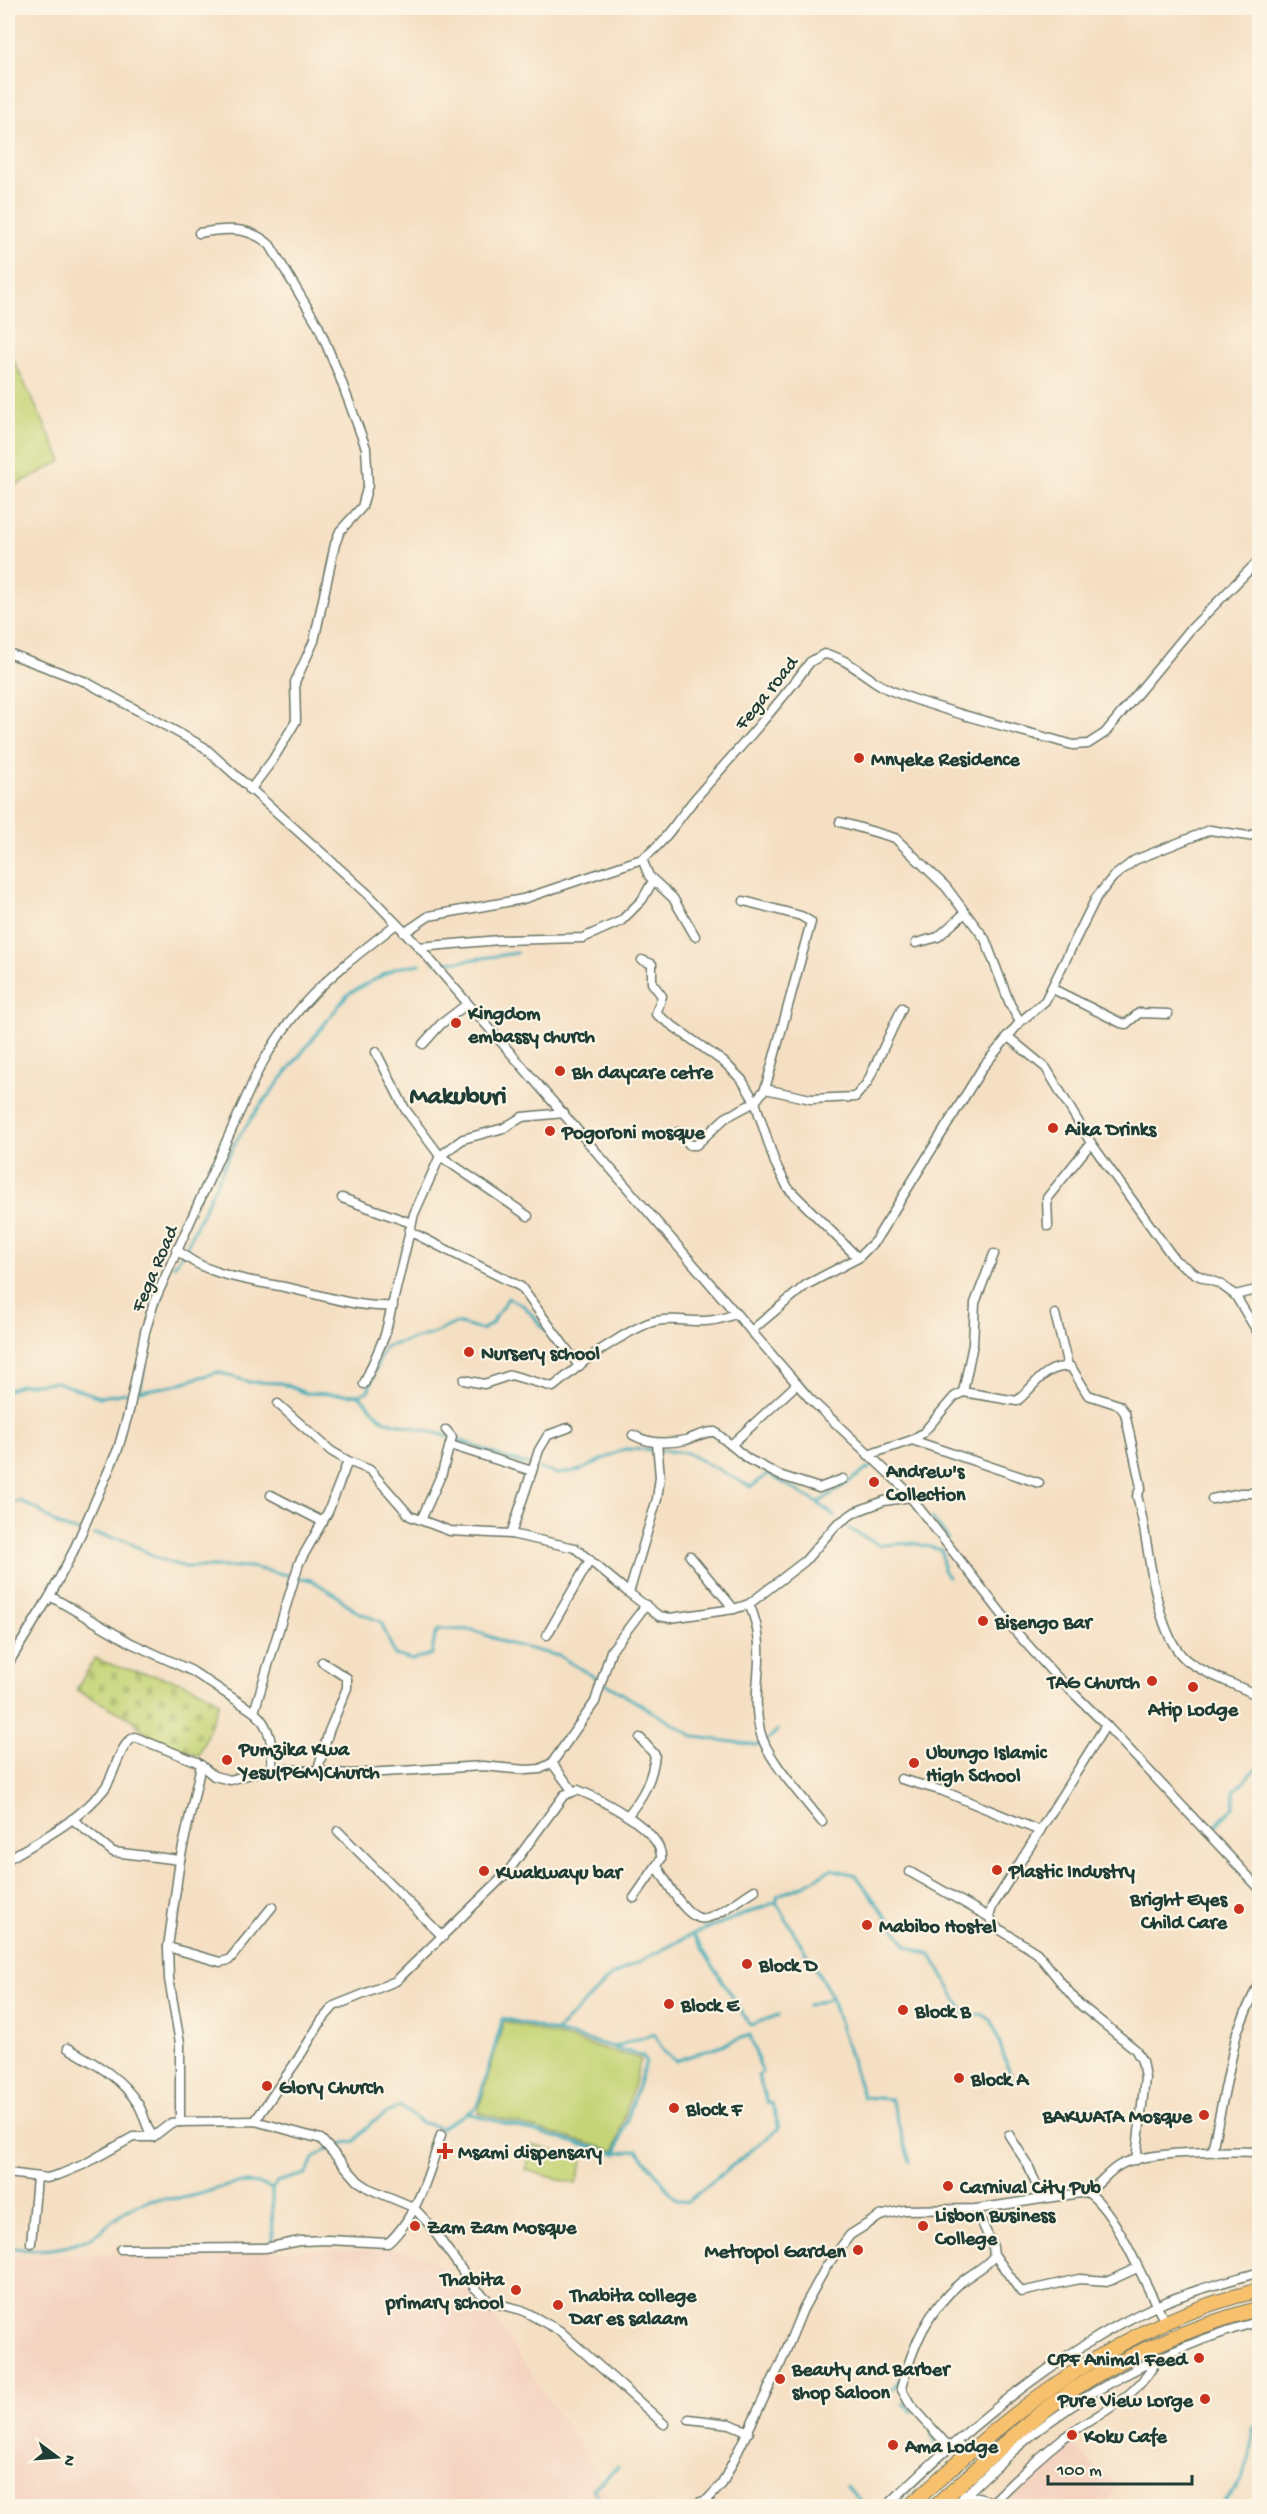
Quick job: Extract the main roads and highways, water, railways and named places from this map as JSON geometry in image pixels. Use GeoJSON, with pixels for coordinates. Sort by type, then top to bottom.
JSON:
{"type":"FeatureCollection","features":[{"type":"Feature","properties":{"kind":"main road"},"geometry":{"type":"LineString","coordinates":[[910,2506],[967,2452],[1084,2365],[1165,2322],[1210,2304],[1260,2290]]}},
{"type":"Feature","properties":{"kind":"main road"},"geometry":{"type":"LineString","coordinates":[[936,2506],[961,2491],[1053,2403],[1110,2367],[1157,2351],[1210,2322],[1260,2307]]}},
{"type":"Feature","properties":{"kind":"waterway"},"geometry":{"type":"LineString","coordinates":[[434,962],[462,961],[517,953]]}},
{"type":"Feature","properties":{"kind":"waterway"},"geometry":{"type":"LineString","coordinates":[[174,1266],[185,1250],[236,1141],[257,1110],[348,994],[396,968],[420,964]]}},
{"type":"Feature","properties":{"kind":"waterway"},"geometry":{"type":"LineString","coordinates":[[162,1294],[151,1329],[140,1391],[171,1386],[218,1372],[249,1382],[281,1383],[305,1393],[359,1395],[383,1420],[452,1437],[502,1457],[557,1474],[581,1470],[624,1449],[687,1453],[751,1487],[768,1474],[818,1503],[876,1463]]}},
{"type":"Feature","properties":{"kind":"waterway"},"geometry":{"type":"LineString","coordinates":[[359,1395],[368,1391],[384,1347],[432,1334],[456,1323],[482,1330],[491,1324],[508,1298],[524,1306],[563,1350]]}},
{"type":"Feature","properties":{"kind":"waterway"},"geometry":{"type":"LineString","coordinates":[[793,1374],[839,1421]]}},
{"type":"Feature","properties":{"kind":"waterway"},"geometry":{"type":"LineString","coordinates":[[8,1390],[20,1385],[56,1382],[100,1397],[126,1393]]}},
{"type":"Feature","properties":{"kind":"waterway"},"geometry":{"type":"LineString","coordinates":[[8,1506],[20,1500],[58,1525],[79,1531]]}},
{"type":"Feature","properties":{"kind":"waterway"},"geometry":{"type":"LineString","coordinates":[[818,1503],[835,1517]]}},
{"type":"Feature","properties":{"kind":"waterway"},"geometry":{"type":"LineString","coordinates":[[932,1518],[948,1538]]}},
{"type":"Feature","properties":{"kind":"waterway"},"geometry":{"type":"LineString","coordinates":[[848,1528],[879,1545],[913,1543],[942,1550],[943,1570],[948,1577]]}},
{"type":"Feature","properties":{"kind":"waterway"},"geometry":{"type":"LineString","coordinates":[[94,1534],[125,1540],[159,1559],[185,1567],[250,1567],[311,1580],[335,1594],[354,1610],[381,1622],[395,1655],[412,1660],[432,1654],[435,1635],[439,1629],[473,1630],[506,1643],[559,1656],[695,1737],[756,1745],[764,1743],[778,1730]]}},
{"type":"Feature","properties":{"kind":"waterway"},"geometry":{"type":"LineString","coordinates":[[1209,1832],[1234,1807],[1234,1791],[1260,1764]]}},
{"type":"Feature","properties":{"kind":"waterway"},"geometry":{"type":"LineString","coordinates":[[272,2189],[277,2182],[305,2174],[316,2156],[332,2146],[355,2141],[373,2121],[400,2106],[420,2122],[441,2128],[477,2107],[503,2018],[556,2032],[611,1976],[693,1934],[776,1902],[778,1895],[803,1886],[831,1869],[856,1875],[907,1946],[931,1955],[966,2016],[982,2014],[992,2021],[1013,2083]]}},
{"type":"Feature","properties":{"kind":"waterway"},"geometry":{"type":"LineString","coordinates":[[776,1902],[830,1993],[863,2097],[891,2099],[910,2162]]}},
{"type":"Feature","properties":{"kind":"waterway"},"geometry":{"type":"LineString","coordinates":[[693,1934],[750,2025],[779,2015]]}},
{"type":"Feature","properties":{"kind":"waterway"},"geometry":{"type":"LineString","coordinates":[[808,2005],[829,1999],[830,1994]]}},
{"type":"Feature","properties":{"kind":"waterway"},"geometry":{"type":"LineString","coordinates":[[468,2113],[616,2154],[637,2150],[675,2198],[687,2202],[779,2128],[772,2104],[767,2102],[758,2076],[762,2072],[750,2035],[676,2061],[665,2053],[654,2034],[613,2047],[556,2032]]}},
{"type":"Feature","properties":{"kind":"waterway"},"geometry":{"type":"LineString","coordinates":[[614,2048],[643,2056],[646,2062],[616,2154]]}},
{"type":"Feature","properties":{"kind":"waterway"},"geometry":{"type":"LineString","coordinates":[[8,2247],[40,2250],[72,2245],[93,2236],[126,2211],[144,2202],[188,2197],[240,2183],[262,2185],[272,2189],[273,2246]]}},
{"type":"Feature","properties":{"kind":"waterway"},"geometry":{"type":"LineString","coordinates":[[1215,2331],[1260,2317]]}},
{"type":"Feature","properties":{"kind":"waterway"},"geometry":{"type":"LineString","coordinates":[[1251,2324],[1260,2353]]}},
{"type":"Feature","properties":{"kind":"waterway"},"geometry":{"type":"LineString","coordinates":[[1164,2350],[1201,2336]]}},
{"type":"Feature","properties":{"kind":"waterway"},"geometry":{"type":"LineString","coordinates":[[1100,2380],[1153,2355]]}},
{"type":"Feature","properties":{"kind":"waterway"},"geometry":{"type":"LineString","coordinates":[[892,2390],[901,2378]]}},
{"type":"Feature","properties":{"kind":"waterway"},"geometry":{"type":"LineString","coordinates":[[903,2403],[912,2412]]}},
{"type":"Feature","properties":{"kind":"waterway"},"geometry":{"type":"LineString","coordinates":[[1219,2506],[1235,2489],[1243,2475],[1251,2452],[1252,2429],[1260,2420]]}},
{"type":"Feature","properties":{"kind":"waterway"},"geometry":{"type":"LineString","coordinates":[[899,2500],[943,2459],[931,2433]]}},
{"type":"Feature","properties":{"kind":"waterway"},"geometry":{"type":"LineString","coordinates":[[605,2506],[593,2489],[618,2467]]}},
{"type":"Feature","properties":{"kind":"waterway"},"geometry":{"type":"LineString","coordinates":[[846,2486],[867,2506]]}},
{"type":"Feature","properties":{"kind":"waterway"},"geometry":{"type":"LineString","coordinates":[[623,2502],[625,2506]]}},
{"type":"Feature","properties":{"kind":"place","name":"Mnyeke Residence"},"geometry":{"type":"Point","coordinates":[859,758]}},
{"type":"Feature","properties":{"kind":"place","name":"Kingdom embassy church"},"geometry":{"type":"Point","coordinates":[456,1023]}},
{"type":"Feature","properties":{"kind":"place","name":"Bh daycare cetre"},"geometry":{"type":"Point","coordinates":[560,1071]}},
{"type":"Feature","properties":{"kind":"place","name":"Aika Drinks"},"geometry":{"type":"Point","coordinates":[1053,1128]}},
{"type":"Feature","properties":{"kind":"place","name":"Pogoroni mosque"},"geometry":{"type":"Point","coordinates":[550,1131]}},
{"type":"Feature","properties":{"kind":"place","name":"Nursery school"},"geometry":{"type":"Point","coordinates":[469,1352]}},
{"type":"Feature","properties":{"kind":"place","name":"Andrew's Collection"},"geometry":{"type":"Point","coordinates":[874,1482]}},
{"type":"Feature","properties":{"kind":"place","name":"Bisengo Bar"},"geometry":{"type":"Point","coordinates":[983,1621]}},
{"type":"Feature","properties":{"kind":"place","name":"TAG Church"},"geometry":{"type":"Point","coordinates":[1152,1681]}},
{"type":"Feature","properties":{"kind":"place","name":"Atip Lodge"},"geometry":{"type":"Point","coordinates":[1193,1687]}},
{"type":"Feature","properties":{"kind":"place","name":"Pumzika Kwa Yesu(PGM)Church"},"geometry":{"type":"Point","coordinates":[227,1760]}},
{"type":"Feature","properties":{"kind":"place","name":"Ubungo Islamic High School"},"geometry":{"type":"Point","coordinates":[914,1763]}},
{"type":"Feature","properties":{"kind":"place","name":"Plastic Industry"},"geometry":{"type":"Point","coordinates":[997,1870]}},
{"type":"Feature","properties":{"kind":"place","name":"Kwakwayu bar"},"geometry":{"type":"Point","coordinates":[484,1871]}},
{"type":"Feature","properties":{"kind":"place","name":"Bright Eyes Child Care"},"geometry":{"type":"Point","coordinates":[1239,1909]}},
{"type":"Feature","properties":{"kind":"place","name":"Mabibo Hostel"},"geometry":{"type":"Point","coordinates":[867,1925]}},
{"type":"Feature","properties":{"kind":"place","name":"Block D"},"geometry":{"type":"Point","coordinates":[747,1964]}},
{"type":"Feature","properties":{"kind":"place","name":"Block E"},"geometry":{"type":"Point","coordinates":[669,2004]}},
{"type":"Feature","properties":{"kind":"place","name":"Block B"},"geometry":{"type":"Point","coordinates":[903,2010]}},
{"type":"Feature","properties":{"kind":"place","name":"Block A"},"geometry":{"type":"Point","coordinates":[959,2078]}},
{"type":"Feature","properties":{"kind":"place","name":"Glory Church"},"geometry":{"type":"Point","coordinates":[267,2086]}},
{"type":"Feature","properties":{"kind":"place","name":"Block F"},"geometry":{"type":"Point","coordinates":[674,2108]}},
{"type":"Feature","properties":{"kind":"place","name":"BAKWATA Mosque"},"geometry":{"type":"Point","coordinates":[1204,2115]}},
{"type":"Feature","properties":{"kind":"place","name":"Msami dispensary"},"geometry":{"type":"Point","coordinates":[445,2151]}},
{"type":"Feature","properties":{"kind":"place","name":"Carnival City Pub"},"geometry":{"type":"Point","coordinates":[948,2186]}},
{"type":"Feature","properties":{"kind":"place","name":"Zam Zam Mosque"},"geometry":{"type":"Point","coordinates":[415,2226]}},
{"type":"Feature","properties":{"kind":"place","name":"Lisbon Business College"},"geometry":{"type":"Point","coordinates":[923,2226]}},
{"type":"Feature","properties":{"kind":"place","name":"Metropol Garden"},"geometry":{"type":"Point","coordinates":[858,2250]}},
{"type":"Feature","properties":{"kind":"place","name":"Thabita primary school"},"geometry":{"type":"Point","coordinates":[516,2290]}},
{"type":"Feature","properties":{"kind":"place","name":"Thabita college Dar es salaam"},"geometry":{"type":"Point","coordinates":[558,2305]}},
{"type":"Feature","properties":{"kind":"place","name":"CPF Animal Feed"},"geometry":{"type":"Point","coordinates":[1199,2358]}},
{"type":"Feature","properties":{"kind":"place","name":"Beauty and Barber shop Saloon"},"geometry":{"type":"Point","coordinates":[780,2379]}},
{"type":"Feature","properties":{"kind":"place","name":"Pure View Lorge"},"geometry":{"type":"Point","coordinates":[1205,2399]}},
{"type":"Feature","properties":{"kind":"place","name":"Koku Cafe"},"geometry":{"type":"Point","coordinates":[1072,2435]}},
{"type":"Feature","properties":{"kind":"place","name":"Ama Lodge"},"geometry":{"type":"Point","coordinates":[893,2445]}},
{"type":"Feature","properties":{"kind":"district","name":"Makuburi"},"geometry":{"type":"Point","coordinates":[458,1094]}}]}
